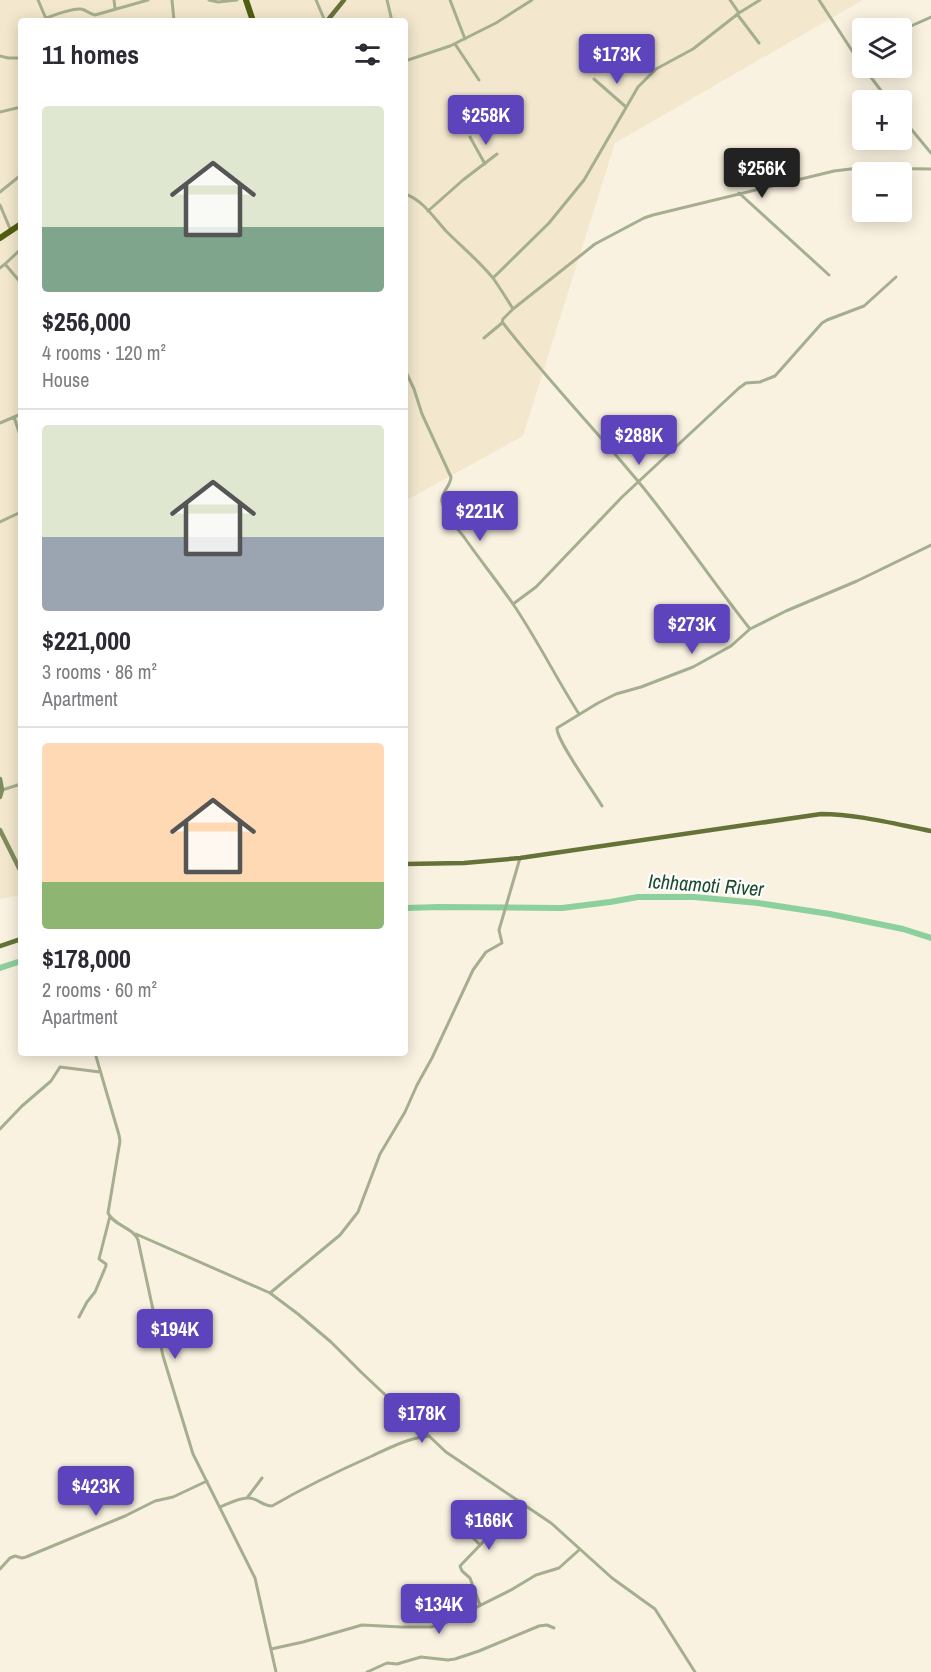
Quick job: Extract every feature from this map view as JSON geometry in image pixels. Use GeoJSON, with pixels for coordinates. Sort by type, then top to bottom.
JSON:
{"type":"FeatureCollection","features":[{"type":"Feature","properties":{"kind":"highway"},"geometry":{"type":"LineString","coordinates":[[246,0],[252,18]]}},
{"type":"Feature","properties":{"kind":"highway"},"geometry":{"type":"LineString","coordinates":[[0,238],[18,226]]}},
{"type":"Feature","properties":{"kind":"main road"},"geometry":{"type":"LineString","coordinates":[[329,18],[344,0]]}},
{"type":"Feature","properties":{"kind":"main road"},"geometry":{"type":"LineString","coordinates":[[408,864],[520,858],[821,814],[931,831]]}},
{"type":"Feature","properties":{"kind":"main road"},"geometry":{"type":"LineString","coordinates":[[0,946],[18,940]]}},
{"type":"Feature","properties":{"kind":"street"},"geometry":{"type":"LineString","coordinates":[[38,0],[45,18]]}},
{"type":"Feature","properties":{"kind":"street"},"geometry":{"type":"LineString","coordinates":[[114,0],[115,8]]}},
{"type":"Feature","properties":{"kind":"street"},"geometry":{"type":"LineString","coordinates":[[50,18],[77,9],[90,15],[115,8],[125,8],[148,0]]}},
{"type":"Feature","properties":{"kind":"street"},"geometry":{"type":"LineString","coordinates":[[172,0],[174,18]]}},
{"type":"Feature","properties":{"kind":"street"},"geometry":{"type":"LineString","coordinates":[[209,0],[218,2],[237,0]]}},
{"type":"Feature","properties":{"kind":"street"},"geometry":{"type":"LineString","coordinates":[[316,0],[325,18]]}},
{"type":"Feature","properties":{"kind":"street"},"geometry":{"type":"LineString","coordinates":[[387,0],[391,18]]}},
{"type":"Feature","properties":{"kind":"street"},"geometry":{"type":"LineString","coordinates":[[450,0],[465,39]]}},
{"type":"Feature","properties":{"kind":"street"},"geometry":{"type":"LineString","coordinates":[[408,60],[455,44],[496,23],[532,0]]}},
{"type":"Feature","properties":{"kind":"street"},"geometry":{"type":"LineString","coordinates":[[730,0],[759,43]]}},
{"type":"Feature","properties":{"kind":"street"},"geometry":{"type":"LineString","coordinates":[[493,278],[541,231],[584,180],[638,87],[656,69],[693,49],[760,0]]}},
{"type":"Feature","properties":{"kind":"street"},"geometry":{"type":"LineString","coordinates":[[819,0],[852,51]]}},
{"type":"Feature","properties":{"kind":"street"},"geometry":{"type":"LineString","coordinates":[[912,26],[931,17]]}},
{"type":"Feature","properties":{"kind":"street"},"geometry":{"type":"LineString","coordinates":[[455,44],[479,80]]}},
{"type":"Feature","properties":{"kind":"street"},"geometry":{"type":"LineString","coordinates":[[0,56],[18,58]]}},
{"type":"Feature","properties":{"kind":"street"},"geometry":{"type":"LineString","coordinates":[[871,78],[880,90]]}},
{"type":"Feature","properties":{"kind":"street"},"geometry":{"type":"LineString","coordinates":[[594,80],[626,107]]}},
{"type":"Feature","properties":{"kind":"street"},"geometry":{"type":"LineString","coordinates":[[0,112],[18,108]]}},
{"type":"Feature","properties":{"kind":"street"},"geometry":{"type":"LineString","coordinates":[[912,130],[931,153]]}},
{"type":"Feature","properties":{"kind":"street"},"geometry":{"type":"LineString","coordinates":[[470,137],[484,164]]}},
{"type":"Feature","properties":{"kind":"street"},"geometry":{"type":"LineString","coordinates":[[428,211],[497,154]]}},
{"type":"Feature","properties":{"kind":"street"},"geometry":{"type":"LineString","coordinates":[[484,338],[502,323],[513,309],[583,253],[617,232],[653,215],[843,170],[931,169]]}},
{"type":"Feature","properties":{"kind":"street"},"geometry":{"type":"LineString","coordinates":[[0,192],[18,177]]}},
{"type":"Feature","properties":{"kind":"street"},"geometry":{"type":"LineString","coordinates":[[739,193],[828,275]]}},
{"type":"Feature","properties":{"kind":"street"},"geometry":{"type":"LineString","coordinates":[[408,195],[428,211],[493,278],[513,309]]}},
{"type":"Feature","properties":{"kind":"street"},"geometry":{"type":"LineString","coordinates":[[0,205],[11,231]]}},
{"type":"Feature","properties":{"kind":"street"},"geometry":{"type":"LineString","coordinates":[[0,268],[18,252]]}},
{"type":"Feature","properties":{"kind":"street"},"geometry":{"type":"LineString","coordinates":[[5,264],[18,279]]}},
{"type":"Feature","properties":{"kind":"street"},"geometry":{"type":"LineString","coordinates":[[513,604],[536,587],[638,482],[739,387],[775,376],[822,323],[864,306],[896,276]]}},
{"type":"Feature","properties":{"kind":"street"},"geometry":{"type":"LineString","coordinates":[[502,323],[638,482],[750,629]]}},
{"type":"Feature","properties":{"kind":"street"},"geometry":{"type":"LineString","coordinates":[[408,376],[422,414],[451,477],[442,496],[443,504],[456,527],[533,634],[579,714]]}},
{"type":"Feature","properties":{"kind":"street"},"geometry":{"type":"LineString","coordinates":[[0,423],[18,415]]}},
{"type":"Feature","properties":{"kind":"street"},"geometry":{"type":"LineString","coordinates":[[14,417],[18,429]]}},
{"type":"Feature","properties":{"kind":"street"},"geometry":{"type":"LineString","coordinates":[[0,522],[18,513]]}},
{"type":"Feature","properties":{"kind":"street"},"geometry":{"type":"LineString","coordinates":[[602,806],[568,753],[557,728],[616,694],[693,667],[731,646],[750,629],[931,545]]}},
{"type":"Feature","properties":{"kind":"street"},"geometry":{"type":"LineString","coordinates":[[0,781],[2,790],[0,797]]}},
{"type":"Feature","properties":{"kind":"street"},"geometry":{"type":"LineString","coordinates":[[2,790],[18,785]]}},
{"type":"Feature","properties":{"kind":"street"},"geometry":{"type":"LineString","coordinates":[[0,830],[18,866]]}},
{"type":"Feature","properties":{"kind":"street"},"geometry":{"type":"LineString","coordinates":[[270,1293],[340,1235],[358,1212],[380,1154],[405,1112],[432,1058],[472,970],[486,952],[502,943],[499,930],[520,858]]}},
{"type":"Feature","properties":{"kind":"street"},"geometry":{"type":"LineString","coordinates":[[79,1317],[95,1292],[106,1266],[99,1259],[110,1216],[108,1209],[120,1141],[96,1056]]}},
{"type":"Feature","properties":{"kind":"street"},"geometry":{"type":"LineString","coordinates":[[0,1130],[22,1106],[51,1082],[60,1067],[100,1072]]}},
{"type":"Feature","properties":{"kind":"street"},"geometry":{"type":"LineString","coordinates":[[110,1216],[136,1234],[270,1293],[298,1314],[331,1342],[446,1452],[551,1523],[612,1578],[655,1609],[695,1672]]}},
{"type":"Feature","properties":{"kind":"street"},"geometry":{"type":"LineString","coordinates":[[136,1234],[163,1356],[193,1454],[255,1578],[276,1672]]}},
{"type":"Feature","properties":{"kind":"street"},"geometry":{"type":"LineString","coordinates":[[247,1497],[266,1506],[272,1506],[314,1482],[364,1459],[412,1439],[429,1436]]}},
{"type":"Feature","properties":{"kind":"street"},"geometry":{"type":"LineString","coordinates":[[220,1508],[247,1497],[262,1478]]}},
{"type":"Feature","properties":{"kind":"street"},"geometry":{"type":"LineString","coordinates":[[0,1569],[10,1557],[22,1558],[44,1550],[155,1501],[173,1497],[207,1481]]}},
{"type":"Feature","properties":{"kind":"street"},"geometry":{"type":"LineString","coordinates":[[480,1605],[470,1578],[460,1568],[520,1501]]}},
{"type":"Feature","properties":{"kind":"street"},"geometry":{"type":"LineString","coordinates":[[454,1518],[480,1545]]}},
{"type":"Feature","properties":{"kind":"street"},"geometry":{"type":"LineString","coordinates":[[271,1650],[362,1625],[431,1627],[443,1624],[536,1575],[560,1568],[579,1550]]}},
{"type":"Feature","properties":{"kind":"street"},"geometry":{"type":"LineString","coordinates":[[367,1672],[387,1663],[397,1664],[421,1657],[455,1659],[539,1626],[547,1625],[554,1628]]}},
{"type":"Feature","properties":{"kind":"shaded area"},"geometry":{"type":"Polygon","coordinates":[[[0,0],[863,0],[615,143],[523,436],[408,499],[408,18],[18,18],[18,896],[0,899],[0,0]]]}},
{"type":"Feature","properties":{"kind":"waterway","name":"Ichhamoti River"},"geometry":{"type":"LineString","coordinates":[[408,908],[562,908],[638,897],[694,897],[758,903],[830,914],[903,929],[931,938]]}},
{"type":"Feature","properties":{"kind":"waterway","name":"Ichhamoti River"},"geometry":{"type":"LineString","coordinates":[[0,968],[18,962]]}}]}
